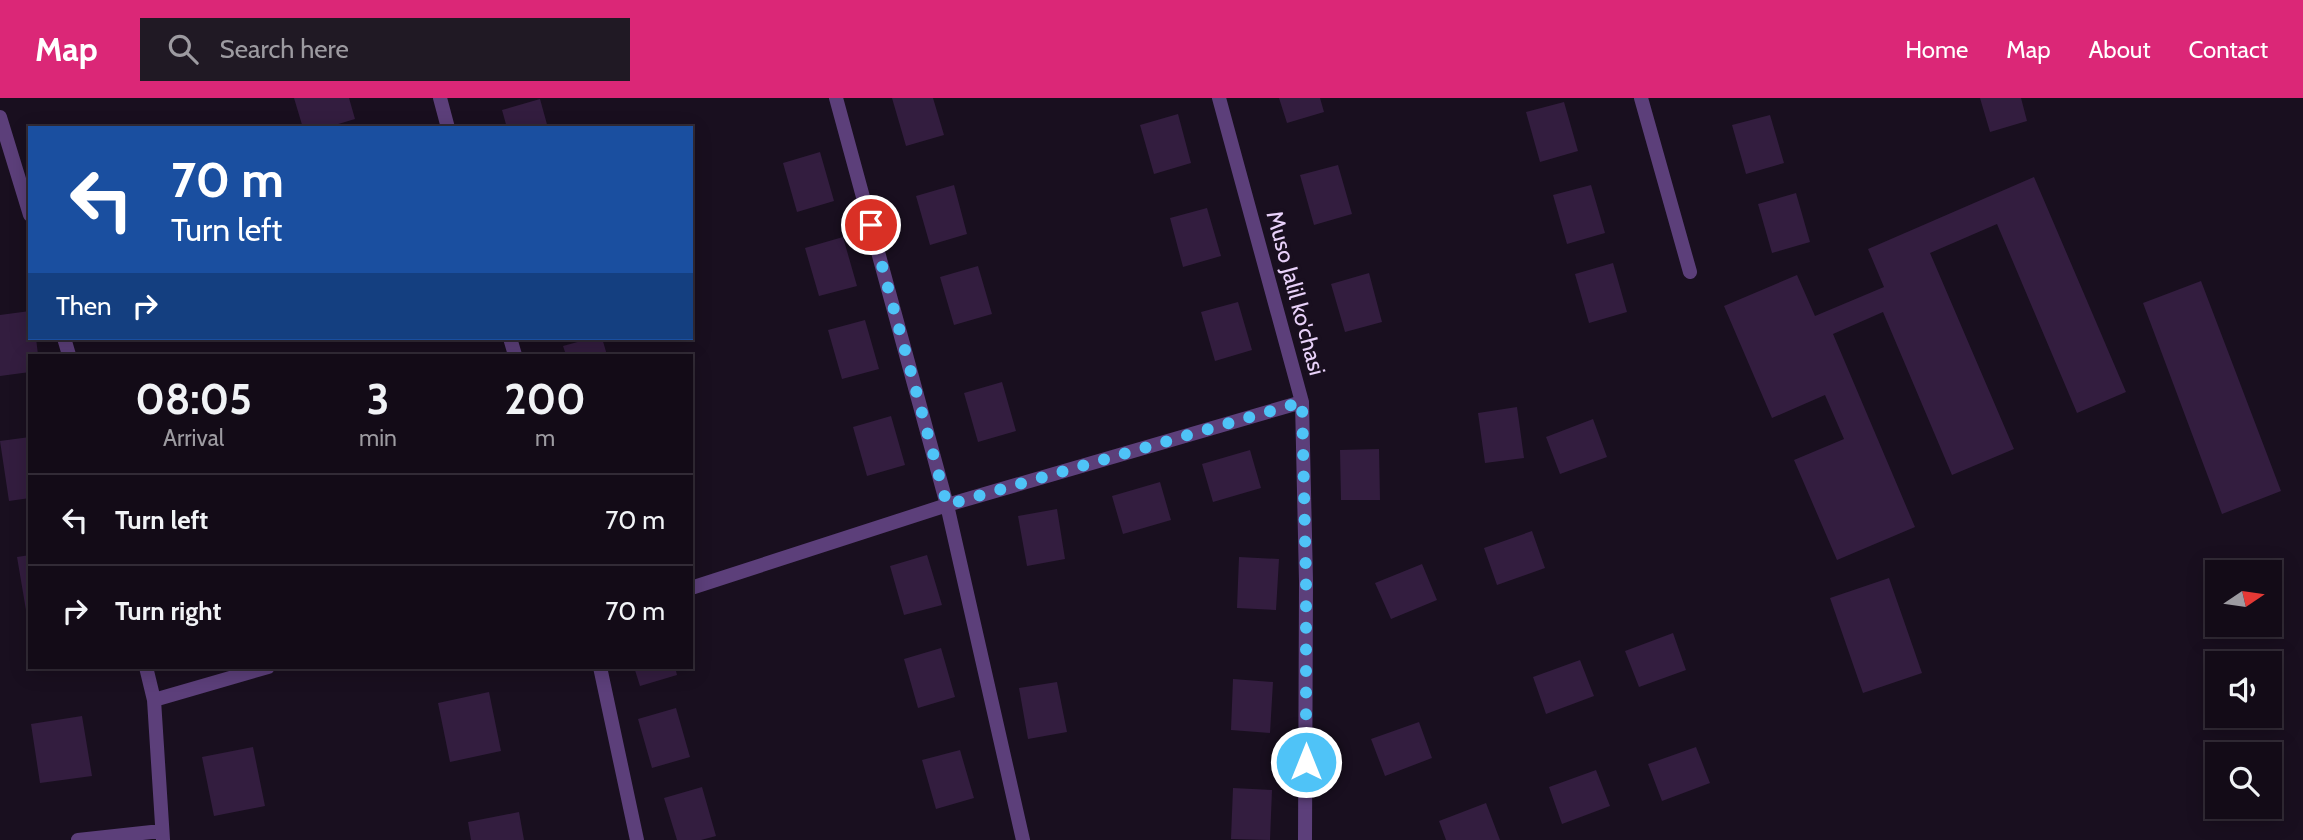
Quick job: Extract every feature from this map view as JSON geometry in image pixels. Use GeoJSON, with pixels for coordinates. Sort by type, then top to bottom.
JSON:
{"type":"FeatureCollection","features":[{"type":"Feature","properties":{"kind":"street"},"geometry":{"type":"LineString","coordinates":[[440,98],[448,126]]}},
{"type":"Feature","properties":{"kind":"street"},"geometry":{"type":"LineString","coordinates":[[836,98],[947,505],[1023,840]]}},
{"type":"Feature","properties":{"kind":"street","name":"Muso Jalil ko'chasi"},"geometry":{"type":"LineString","coordinates":[[1219,98],[1302,402],[1306,581],[1305,840]]}},
{"type":"Feature","properties":{"kind":"street"},"geometry":{"type":"LineString","coordinates":[[1641,98],[1690,272]]}},
{"type":"Feature","properties":{"kind":"street"},"geometry":{"type":"LineString","coordinates":[[0,117],[28,208]]}},
{"type":"Feature","properties":{"kind":"street"},"geometry":{"type":"LineString","coordinates":[[693,587],[947,505],[1302,402]]}},
{"type":"Feature","properties":{"kind":"street"},"geometry":{"type":"LineString","coordinates":[[78,840],[162,835],[153,700],[146,669]]}},
{"type":"Feature","properties":{"kind":"street"},"geometry":{"type":"LineString","coordinates":[[153,700],[261,669]]}},
{"type":"Feature","properties":{"kind":"street"},"geometry":{"type":"LineString","coordinates":[[600,669],[638,840]]}},
{"type":"Feature","properties":{"kind":"building"},"geometry":{"type":"Polygon","coordinates":[[[294,98],[349,98],[355,119],[332,126],[302,126],[294,98]]]}},
{"type":"Feature","properties":{"kind":"building"},"geometry":{"type":"Polygon","coordinates":[[[892,98],[933,98],[944,135],[906,146],[892,98]]]}},
{"type":"Feature","properties":{"kind":"building"},"geometry":{"type":"Polygon","coordinates":[[[1279,98],[1320,98],[1324,112],[1287,123],[1279,98]]]}},
{"type":"Feature","properties":{"kind":"building"},"geometry":{"type":"Polygon","coordinates":[[[1980,98],[2021,98],[2027,121],[1990,132],[1980,98]]]}},
{"type":"Feature","properties":{"kind":"building"},"geometry":{"type":"Polygon","coordinates":[[[540,99],[547,126],[506,126],[502,110],[540,99]]]}},
{"type":"Feature","properties":{"kind":"building"},"geometry":{"type":"Polygon","coordinates":[[[1564,102],[1578,151],[1540,162],[1526,112],[1564,102]]]}},
{"type":"Feature","properties":{"kind":"building"},"geometry":{"type":"Polygon","coordinates":[[[1178,114],[1191,163],[1154,174],[1140,125],[1178,114]]]}},
{"type":"Feature","properties":{"kind":"building"},"geometry":{"type":"Polygon","coordinates":[[[1770,115],[1784,163],[1746,174],[1732,125],[1770,115]]]}},
{"type":"Feature","properties":{"kind":"building"},"geometry":{"type":"Polygon","coordinates":[[[820,152],[834,201],[797,212],[783,163],[820,152]]]}},
{"type":"Feature","properties":{"kind":"building"},"geometry":{"type":"Polygon","coordinates":[[[1338,165],[1352,214],[1314,225],[1300,175],[1338,165]]]}},
{"type":"Feature","properties":{"kind":"building"},"geometry":{"type":"Polygon","coordinates":[[[2034,177],[2126,392],[2077,413],[1997,224],[1930,253],[2014,449],[1952,475],[1883,312],[1833,334],[1915,527],[1837,560],[1794,460],[1844,439],[1825,395],[1772,418],[1724,306],[1797,275],[1815,316],[1884,287],[1868,249],[2034,177]]]}},
{"type":"Feature","properties":{"kind":"building"},"geometry":{"type":"Polygon","coordinates":[[[954,185],[967,234],[930,245],[916,196],[954,185]]]}},
{"type":"Feature","properties":{"kind":"building"},"geometry":{"type":"Polygon","coordinates":[[[1591,185],[1605,233],[1567,244],[1553,195],[1591,185]]]}},
{"type":"Feature","properties":{"kind":"building"},"geometry":{"type":"Polygon","coordinates":[[[1796,193],[1810,242],[1772,253],[1758,204],[1796,193]]]}},
{"type":"Feature","properties":{"kind":"building"},"geometry":{"type":"Polygon","coordinates":[[[1207,208],[1221,256],[1183,267],[1170,218],[1207,208]]]}},
{"type":"Feature","properties":{"kind":"building"},"geometry":{"type":"Polygon","coordinates":[[[843,237],[857,286],[819,296],[805,248],[843,237]]]}},
{"type":"Feature","properties":{"kind":"building"},"geometry":{"type":"Polygon","coordinates":[[[1613,263],[1627,312],[1589,323],[1575,274],[1613,263]]]}},
{"type":"Feature","properties":{"kind":"building"},"geometry":{"type":"Polygon","coordinates":[[[978,266],[992,314],[954,325],[940,277],[978,266]]]}},
{"type":"Feature","properties":{"kind":"building"},"geometry":{"type":"Polygon","coordinates":[[[1369,273],[1382,322],[1345,332],[1331,284],[1369,273]]]}},
{"type":"Feature","properties":{"kind":"building"},"geometry":{"type":"Polygon","coordinates":[[[2201,281],[2281,491],[2222,514],[2143,303],[2201,281]]]}},
{"type":"Feature","properties":{"kind":"building"},"geometry":{"type":"Polygon","coordinates":[[[1238,302],[1252,350],[1215,361],[1201,312],[1238,302]]]}},
{"type":"Feature","properties":{"kind":"building"},"geometry":{"type":"Polygon","coordinates":[[[28,311],[28,340],[36,340],[38,354],[28,354],[28,372],[0,376],[0,315],[28,311]]]}},
{"type":"Feature","properties":{"kind":"building"},"geometry":{"type":"Polygon","coordinates":[[[865,320],[879,369],[842,379],[828,330],[865,320]]]}},
{"type":"Feature","properties":{"kind":"building"},"geometry":{"type":"Polygon","coordinates":[[[585,340],[603,340],[607,354],[566,354],[563,346],[585,340]]]}},
{"type":"Feature","properties":{"kind":"building"},"geometry":{"type":"Polygon","coordinates":[[[1002,382],[1016,431],[978,442],[964,393],[1002,382]]]}},
{"type":"Feature","properties":{"kind":"building"},"geometry":{"type":"Polygon","coordinates":[[[1517,407],[1524,458],[1485,463],[1478,413],[1517,407]]]}},
{"type":"Feature","properties":{"kind":"building"},"geometry":{"type":"Polygon","coordinates":[[[891,416],[905,465],[867,476],[853,427],[891,416]]]}},
{"type":"Feature","properties":{"kind":"building"},"geometry":{"type":"Polygon","coordinates":[[[1593,419],[1607,457],[1560,474],[1546,437],[1593,419]]]}},
{"type":"Feature","properties":{"kind":"building"},"geometry":{"type":"Polygon","coordinates":[[[28,437],[28,498],[9,501],[0,441],[28,437]]]}},
{"type":"Feature","properties":{"kind":"building"},"geometry":{"type":"Polygon","coordinates":[[[1379,449],[1380,500],[1341,500],[1340,450],[1379,449]]]}},
{"type":"Feature","properties":{"kind":"building"},"geometry":{"type":"Polygon","coordinates":[[[1250,450],[1261,488],[1213,502],[1202,464],[1250,450]]]}},
{"type":"Feature","properties":{"kind":"building"},"geometry":{"type":"Polygon","coordinates":[[[1160,482],[1171,520],[1123,534],[1112,496],[1160,482]]]}},
{"type":"Feature","properties":{"kind":"building"},"geometry":{"type":"Polygon","coordinates":[[[1057,509],[1065,559],[1027,566],[1018,516],[1057,509]]]}},
{"type":"Feature","properties":{"kind":"building"},"geometry":{"type":"Polygon","coordinates":[[[1532,531],[1545,568],[1497,585],[1484,548],[1532,531]]]}},
{"type":"Feature","properties":{"kind":"building"},"geometry":{"type":"Polygon","coordinates":[[[28,555],[28,616],[27,616],[17,557],[28,555]]]}},
{"type":"Feature","properties":{"kind":"building"},"geometry":{"type":"Polygon","coordinates":[[[927,555],[942,605],[904,615],[890,566],[927,555]]]}},
{"type":"Feature","properties":{"kind":"building"},"geometry":{"type":"Polygon","coordinates":[[[1239,557],[1279,559],[1276,610],[1237,608],[1239,557]]]}},
{"type":"Feature","properties":{"kind":"building"},"geometry":{"type":"Polygon","coordinates":[[[1422,564],[1437,600],[1391,619],[1375,583],[1422,564]]]}},
{"type":"Feature","properties":{"kind":"building"},"geometry":{"type":"Polygon","coordinates":[[[1889,578],[1922,673],[1863,693],[1830,598],[1889,578]]]}},
{"type":"Feature","properties":{"kind":"building"},"geometry":{"type":"Polygon","coordinates":[[[1673,633],[1686,670],[1639,687],[1625,651],[1673,633]]]}},
{"type":"Feature","properties":{"kind":"building"},"geometry":{"type":"Polygon","coordinates":[[[941,648],[955,697],[918,708],[904,659],[941,648]]]}},
{"type":"Feature","properties":{"kind":"building"},"geometry":{"type":"Polygon","coordinates":[[[1580,660],[1594,696],[1546,714],[1533,677],[1580,660]]]}},
{"type":"Feature","properties":{"kind":"building"},"geometry":{"type":"Polygon","coordinates":[[[635,669],[676,669],[677,675],[640,686],[635,669]]]}},
{"type":"Feature","properties":{"kind":"building"},"geometry":{"type":"Polygon","coordinates":[[[1233,679],[1273,682],[1270,733],[1231,730],[1233,679]]]}},
{"type":"Feature","properties":{"kind":"building"},"geometry":{"type":"Polygon","coordinates":[[[1057,682],[1067,732],[1028,739],[1019,688],[1057,682]]]}},
{"type":"Feature","properties":{"kind":"building"},"geometry":{"type":"Polygon","coordinates":[[[489,692],[501,751],[450,762],[438,703],[489,692]]]}},
{"type":"Feature","properties":{"kind":"building"},"geometry":{"type":"Polygon","coordinates":[[[676,708],[690,757],[652,768],[638,719],[676,708]]]}},
{"type":"Feature","properties":{"kind":"building"},"geometry":{"type":"Polygon","coordinates":[[[82,716],[92,776],[40,783],[31,724],[82,716]]]}},
{"type":"Feature","properties":{"kind":"building"},"geometry":{"type":"Polygon","coordinates":[[[1419,722],[1432,758],[1385,776],[1371,739],[1419,722]]]}},
{"type":"Feature","properties":{"kind":"building"},"geometry":{"type":"Polygon","coordinates":[[[253,747],[265,806],[214,816],[202,757],[253,747]]]}},
{"type":"Feature","properties":{"kind":"building"},"geometry":{"type":"Polygon","coordinates":[[[1696,747],[1710,783],[1662,801],[1648,764],[1696,747]]]}},
{"type":"Feature","properties":{"kind":"building"},"geometry":{"type":"Polygon","coordinates":[[[960,750],[974,798],[936,809],[922,760],[960,750]]]}},
{"type":"Feature","properties":{"kind":"building"},"geometry":{"type":"Polygon","coordinates":[[[1596,770],[1610,806],[1562,824],[1549,787],[1596,770]]]}},
{"type":"Feature","properties":{"kind":"building"},"geometry":{"type":"Polygon","coordinates":[[[702,787],[716,836],[701,840],[677,840],[664,798],[702,787]]]}},
{"type":"Feature","properties":{"kind":"building"},"geometry":{"type":"Polygon","coordinates":[[[1233,788],[1272,790],[1270,840],[1231,839],[1233,788]]]}},
{"type":"Feature","properties":{"kind":"building"},"geometry":{"type":"Polygon","coordinates":[[[1486,803],[1500,840],[1446,840],[1439,821],[1486,803]]]}},
{"type":"Feature","properties":{"kind":"building"},"geometry":{"type":"Polygon","coordinates":[[[519,812],[524,840],[471,840],[468,822],[519,812]]]}},
{"type":"Feature","properties":{"kind":"route"},"geometry":{"type":"LineString","coordinates":[[871,225],[947,505],[1302,402],[1306,762]]}}]}
